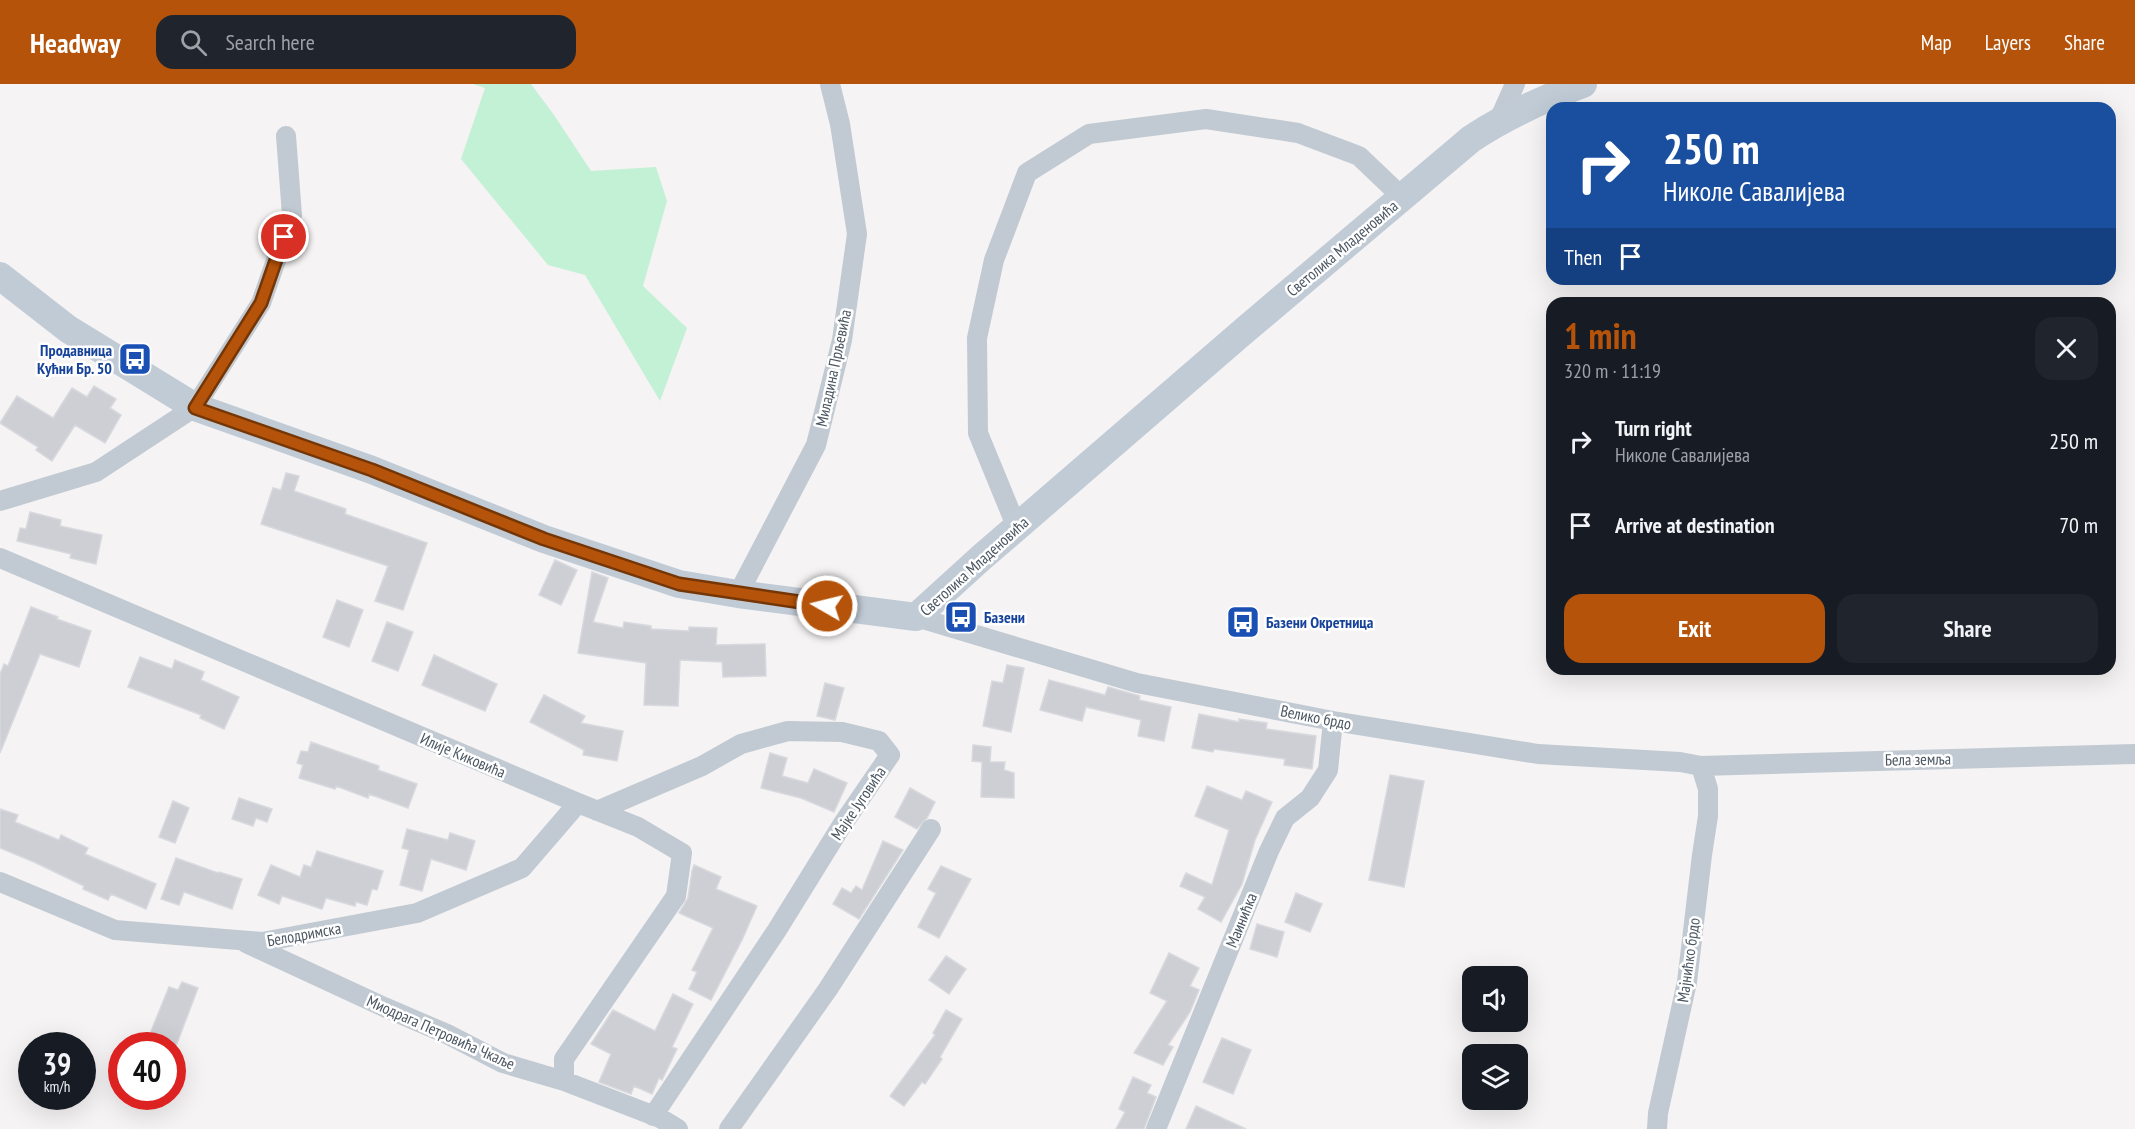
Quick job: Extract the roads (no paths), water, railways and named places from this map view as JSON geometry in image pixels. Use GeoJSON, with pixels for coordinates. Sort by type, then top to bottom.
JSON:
{"type":"FeatureCollection","features":[{"type":"Feature","properties":{"kind":"street","name":"Миладина Прљевића"},"geometry":{"type":"LineString","coordinates":[[738,594],[816,446],[842,340],[856,234],[840,124],[830,84]]}},
{"type":"Feature","properties":{"kind":"street"},"geometry":{"type":"LineString","coordinates":[[1499,120],[1515,84]]}},
{"type":"Feature","properties":{"kind":"street","name":"Светолика Младеновића"},"geometry":{"type":"LineString","coordinates":[[0,276],[68,329],[195,408],[372,470],[544,539],[679,584],[916,617],[1402,196],[1471,139],[1499,120],[1542,99],[1583,84]]}},
{"type":"Feature","properties":{"kind":"street"},"geometry":{"type":"LineString","coordinates":[[1017,528],[978,433],[977,338],[994,260],[1027,173],[1089,134],[1206,119],[1298,133],[1359,156],[1402,196]]}},
{"type":"Feature","properties":{"kind":"street"},"geometry":{"type":"LineString","coordinates":[[0,501],[96,472],[195,408],[261,303],[292,215],[286,136]]}},
{"type":"Feature","properties":{"kind":"street","name":"Илије Киковића"},"geometry":{"type":"LineString","coordinates":[[0,558],[597,811],[638,826],[682,853],[676,896],[564,1059],[564,1081]]}},
{"type":"Feature","properties":{"kind":"street","name":"Велико брдо"},"geometry":{"type":"LineString","coordinates":[[916,617],[1137,683],[1333,721],[1538,754],[1680,762],[1701,766]]}},
{"type":"Feature","properties":{"kind":"street","name":"Маинићка"},"geometry":{"type":"LineString","coordinates":[[1156,1129],[1269,851],[1285,818],[1310,798],[1328,770],[1333,721]]}},
{"type":"Feature","properties":{"kind":"street","name":"Мајке Југовића"},"geometry":{"type":"LineString","coordinates":[[597,811],[702,766],[741,744],[788,731],[842,732],[879,741],[890,755],[653,1116]]}},
{"type":"Feature","properties":{"kind":"street","name":"Бела земља"},"geometry":{"type":"LineString","coordinates":[[1701,766],[2135,754]]}},
{"type":"Feature","properties":{"kind":"street","name":"Мајнићко брдо"},"geometry":{"type":"LineString","coordinates":[[1657,1129],[1658,1113],[1687,982],[1701,855],[1708,816],[1708,789],[1701,766]]}},
{"type":"Feature","properties":{"kind":"street","name":"Белодримска"},"geometry":{"type":"LineString","coordinates":[[0,882],[115,930],[262,942],[417,913],[522,868],[578,803]]}},
{"type":"Feature","properties":{"kind":"street"},"geometry":{"type":"LineString","coordinates":[[729,1129],[828,989],[931,829]]}},
{"type":"Feature","properties":{"kind":"street","name":"Миодрага Петровића Чкаље"},"geometry":{"type":"LineString","coordinates":[[240,941],[447,1034],[503,1063],[564,1081],[653,1116],[678,1129]]}},
{"type":"Feature","properties":{"kind":"place","name":"Продавница Кућни Бр. 50"},"geometry":{"type":"Point","coordinates":[135,359]}},
{"type":"Feature","properties":{"kind":"place","name":"Базени"},"geometry":{"type":"Point","coordinates":[961,617]}},
{"type":"Feature","properties":{"kind":"place","name":"Базени Окретница"},"geometry":{"type":"Point","coordinates":[1243,622]}}]}
